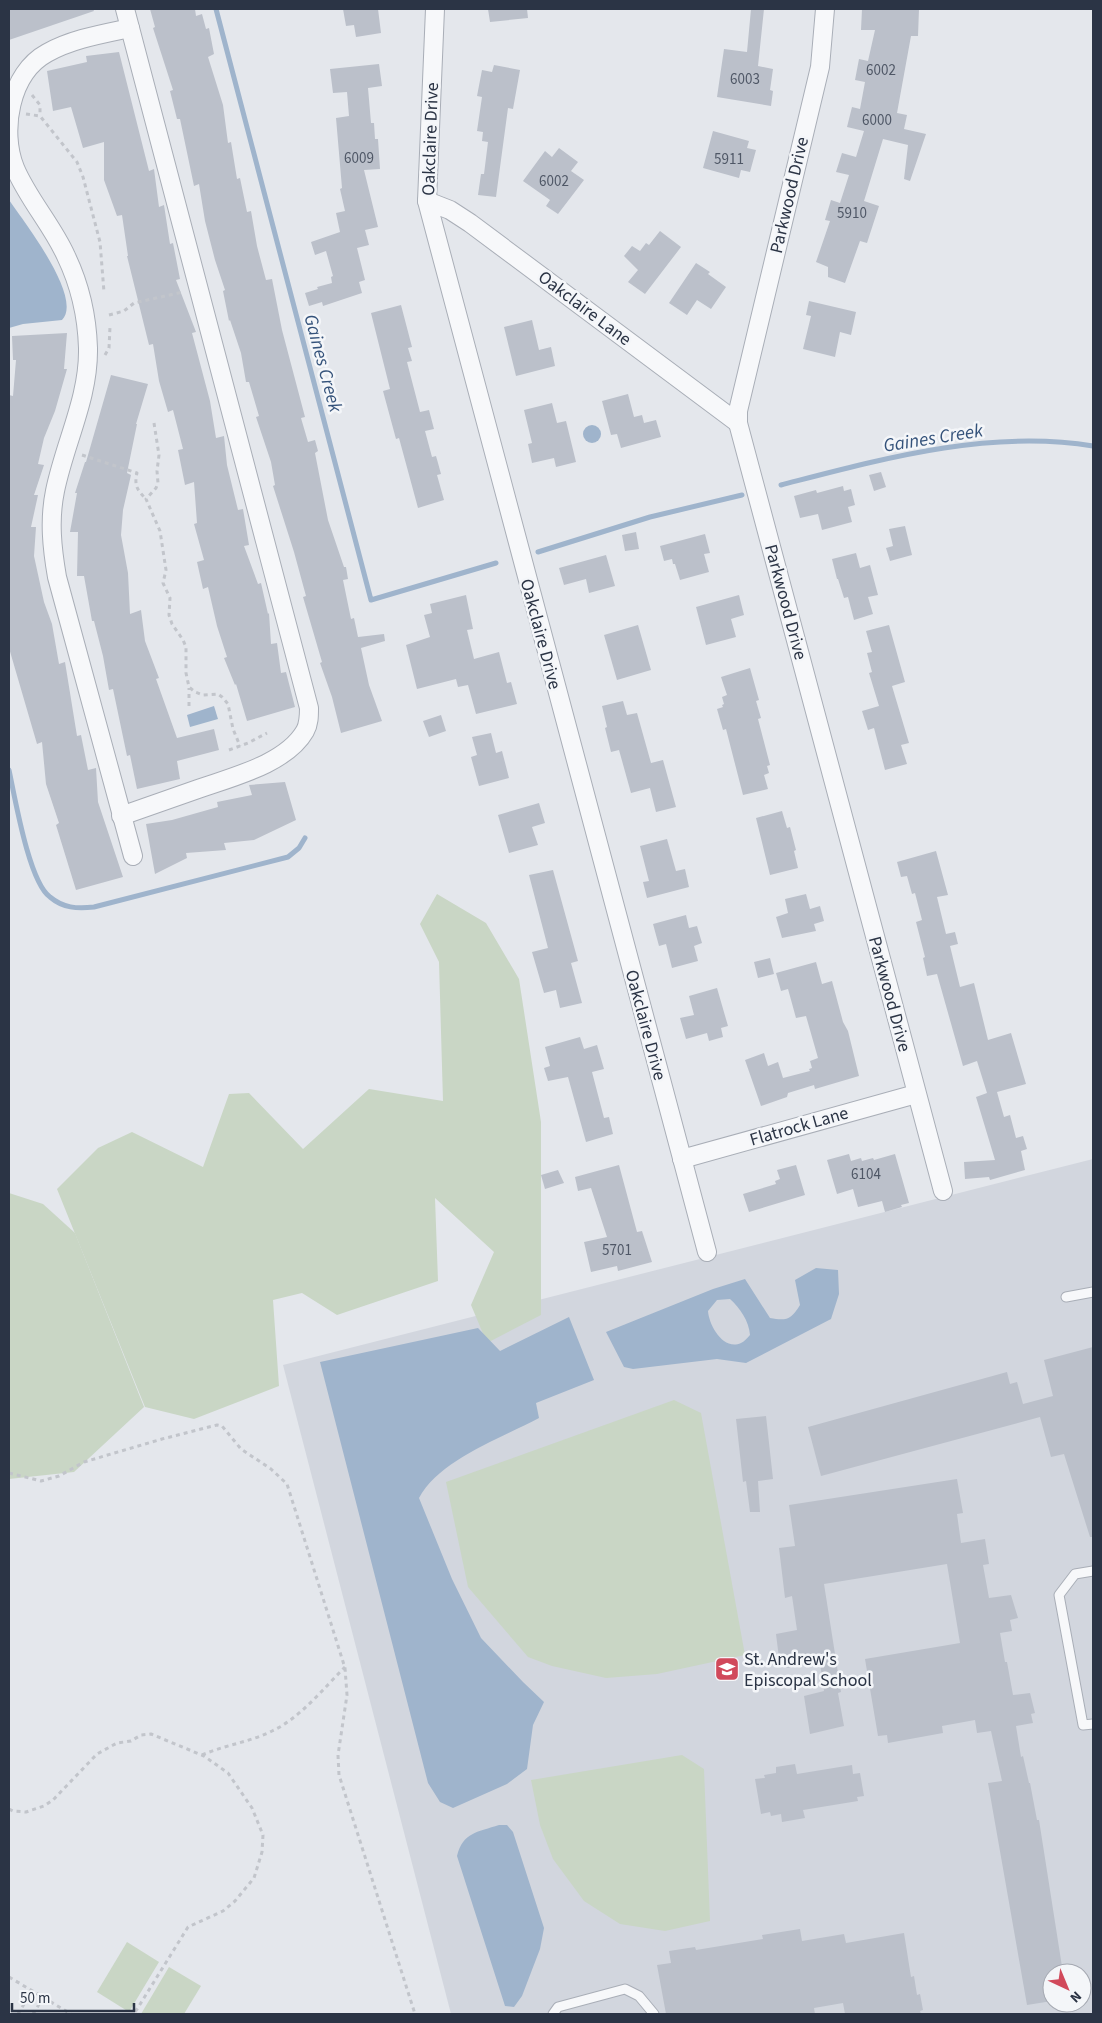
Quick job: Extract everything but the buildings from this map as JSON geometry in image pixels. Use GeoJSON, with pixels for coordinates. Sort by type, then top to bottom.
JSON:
{"type":"FeatureCollection","features":[{"type":"Feature","properties":{"kind":"street"},"geometry":{"type":"LineString","coordinates":[[121,816],[266,763],[284,752],[298,740],[306,730],[309,720],[309,708],[125,9]]}},
{"type":"Feature","properties":{"kind":"street","name":"Oakclaire Drive"},"geometry":{"type":"LineString","coordinates":[[435,9],[427,201],[707,1252]]}},
{"type":"Feature","properties":{"kind":"street","name":"Parkwood Drive"},"geometry":{"type":"LineString","coordinates":[[825,9],[820,67],[738,411],[738,423],[943,1191]]}},
{"type":"Feature","properties":{"kind":"street"},"geometry":{"type":"LineString","coordinates":[[130,28],[78,40],[45,54],[21,79],[11,93],[9,128],[14,166],[67,257],[79,289],[86,318],[88,347],[86,382],[54,499],[51,522],[53,552],[57,577],[133,856]]}},
{"type":"Feature","properties":{"kind":"street","name":"Oakclaire Lane"},"geometry":{"type":"LineString","coordinates":[[427,201],[450,210],[470,223],[738,423]]}},
{"type":"Feature","properties":{"kind":"street","name":"Flatrock Lane"},"geometry":{"type":"LineString","coordinates":[[682,1159],[916,1094]]}},
{"type":"Feature","properties":{"kind":"lane"},"geometry":{"type":"LineString","coordinates":[[1066,1296],[1093,1292]]}},
{"type":"Feature","properties":{"kind":"lane"},"geometry":{"type":"LineString","coordinates":[[1093,1571],[1075,1574],[1060,1595],[1083,1725],[1093,1724]]}},
{"type":"Feature","properties":{"kind":"lane"},"geometry":{"type":"LineString","coordinates":[[553,2014],[558,2007],[625,1989],[639,1996],[654,2014]]}},
{"type":"Feature","properties":{"kind":"path"},"geometry":{"type":"LineString","coordinates":[[22,114],[40,116],[77,162],[83,177],[100,242],[104,292]]}},
{"type":"Feature","properties":{"kind":"path"},"geometry":{"type":"LineString","coordinates":[[109,315],[124,311],[134,303],[199,289]]}},
{"type":"Feature","properties":{"kind":"path"},"geometry":{"type":"LineString","coordinates":[[146,499],[158,483],[159,455],[154,423]]}},
{"type":"Feature","properties":{"kind":"path"},"geometry":{"type":"LineString","coordinates":[[67,450],[138,473],[135,482],[136,488],[146,499],[160,531],[166,570],[164,583],[170,598],[169,615],[172,624],[186,647],[189,706]]}},
{"type":"Feature","properties":{"kind":"path"},"geometry":{"type":"LineString","coordinates":[[189,687],[203,695],[218,694],[222,697],[228,704],[233,729],[240,746]]}},
{"type":"Feature","properties":{"kind":"path"},"geometry":{"type":"LineString","coordinates":[[229,750],[267,733]]}},
{"type":"Feature","properties":{"kind":"path"},"geometry":{"type":"LineString","coordinates":[[9,1473],[41,1480],[59,1476],[93,1460],[208,1426],[222,1426],[242,1449],[272,1469],[287,1484],[345,1667],[347,1696],[338,1755],[339,1775],[415,2014]]}},
{"type":"Feature","properties":{"kind":"path"},"geometry":{"type":"LineString","coordinates":[[201,1755],[215,1749],[242,1743],[282,1726],[345,1667]]}},
{"type":"Feature","properties":{"kind":"path"},"geometry":{"type":"LineString","coordinates":[[9,1809],[26,1812],[44,1806],[53,1800],[97,1754],[117,1744],[131,1741],[141,1735],[151,1734],[201,1755],[228,1774],[252,1808],[263,1835],[262,1852],[254,1878],[235,1901],[217,1915],[188,1927],[134,2014]]}},
{"type":"Feature","properties":{"kind":"path"},"geometry":{"type":"LineString","coordinates":[[9,1977],[71,2014]]}},
{"type":"Feature","properties":{"kind":"path"},"geometry":{"type":"LineString","coordinates":[[18,2014],[32,1991]]}},
{"type":"Feature","properties":{"kind":"path"},"geometry":{"type":"LineString","coordinates":[[33,2014],[43,1998]]}},
{"type":"Feature","properties":{"kind":"shaded area","name":"St. Andrew's Episcopal School"},"geometry":{"type":"Polygon","coordinates":[[[1093,1159],[1093,2014],[451,2014],[283,1365],[1093,1159]]]}},
{"type":"Feature","properties":{"kind":"green space"},"geometry":{"type":"Polygon","coordinates":[[[437,894],[486,923],[519,979],[541,1122],[541,1315],[487,1343],[471,1305],[494,1252],[435,1198],[438,1281],[337,1315],[302,1293],[273,1300],[279,1386],[194,1419],[145,1407],[57,1189],[98,1148],[132,1132],[203,1167],[229,1094],[249,1093],[303,1149],[369,1089],[443,1101],[439,962],[420,924],[437,894]]]}},
{"type":"Feature","properties":{"kind":"green space"},"geometry":{"type":"Polygon","coordinates":[[[9,1193],[43,1204],[75,1233],[144,1407],[74,1472],[9,1479],[9,1193]]]}},
{"type":"Feature","properties":{"kind":"green space"},"geometry":{"type":"Polygon","coordinates":[[[674,1400],[701,1413],[745,1655],[657,1674],[606,1678],[552,1666],[528,1657],[468,1587],[446,1482],[674,1400]]]}},
{"type":"Feature","properties":{"kind":"green space"},"geometry":{"type":"Polygon","coordinates":[[[682,1755],[704,1769],[710,1921],[665,1931],[620,1924],[584,1901],[553,1859],[540,1825],[531,1780],[682,1755]]]}},
{"type":"Feature","properties":{"kind":"green space"},"geometry":{"type":"Polygon","coordinates":[[[127,1942],[159,1962],[129,2012],[97,1992],[127,1942]]]}},
{"type":"Feature","properties":{"kind":"green space"},"geometry":{"type":"Polygon","coordinates":[[[169,1967],[201,1986],[184,2014],[141,2014],[169,1967]]]}},
{"type":"Feature","properties":{"kind":"water"},"geometry":{"type":"Polygon","coordinates":[[[9,200],[49,259],[58,277],[65,295],[67,309],[62,320],[23,324],[9,328],[9,200]]]}},
{"type":"Feature","properties":{"kind":"water"},"geometry":{"type":"Polygon","coordinates":[[[592,425],[598,428],[601,434],[598,440],[592,443],[586,440],[583,434],[586,428],[592,425]]]}},
{"type":"Feature","properties":{"kind":"water"},"geometry":{"type":"Polygon","coordinates":[[[214,706],[218,719],[190,727],[187,715],[214,706]]]}},
{"type":"Feature","properties":{"kind":"water"},"geometry":{"type":"Polygon","coordinates":[[[816,1268],[838,1270],[839,1294],[831,1319],[746,1363],[717,1359],[633,1369],[624,1367],[606,1332],[713,1289],[745,1279],[770,1318],[788,1318],[794,1314],[800,1305],[795,1280],[816,1268]],[[730,1299],[717,1300],[708,1311],[711,1323],[718,1335],[728,1343],[734,1344],[742,1342],[750,1335],[746,1320],[730,1299]]]}},
{"type":"Feature","properties":{"kind":"water"},"geometry":{"type":"Polygon","coordinates":[[[569,1317],[594,1380],[536,1403],[539,1418],[472,1451],[456,1461],[428,1484],[419,1498],[452,1579],[481,1638],[544,1702],[533,1725],[527,1769],[507,1784],[453,1808],[440,1802],[428,1783],[320,1362],[478,1328],[500,1351],[569,1317]]]}},
{"type":"Feature","properties":{"kind":"water"},"geometry":{"type":"Polygon","coordinates":[[[499,1825],[507,1825],[513,1832],[544,1928],[540,1949],[522,1996],[514,2007],[505,2006],[457,1856],[467,1837],[499,1825]]]}},
{"type":"Feature","properties":{"kind":"waterway","name":"Gaines Creek"},"geometry":{"type":"LineString","coordinates":[[216,9],[371,600],[496,563]]}},
{"type":"Feature","properties":{"kind":"waterway","name":"Gaines Creek"},"geometry":{"type":"LineString","coordinates":[[781,485],[896,457],[975,444],[1014,441],[1054,442],[1093,446]]}},
{"type":"Feature","properties":{"kind":"waterway","name":"Gaines Creek"},"geometry":{"type":"LineString","coordinates":[[538,552],[650,517],[742,495]]}},
{"type":"Feature","properties":{"kind":"waterway"},"geometry":{"type":"LineString","coordinates":[[9,770],[29,858],[36,875],[42,888],[50,897],[70,907],[94,907],[288,857],[299,848],[305,838]]}},
{"type":"Feature","properties":{"kind":"place","name":"St. Andrew's Episcopal School"},"geometry":{"type":"Point","coordinates":[727,1669]}}]}
